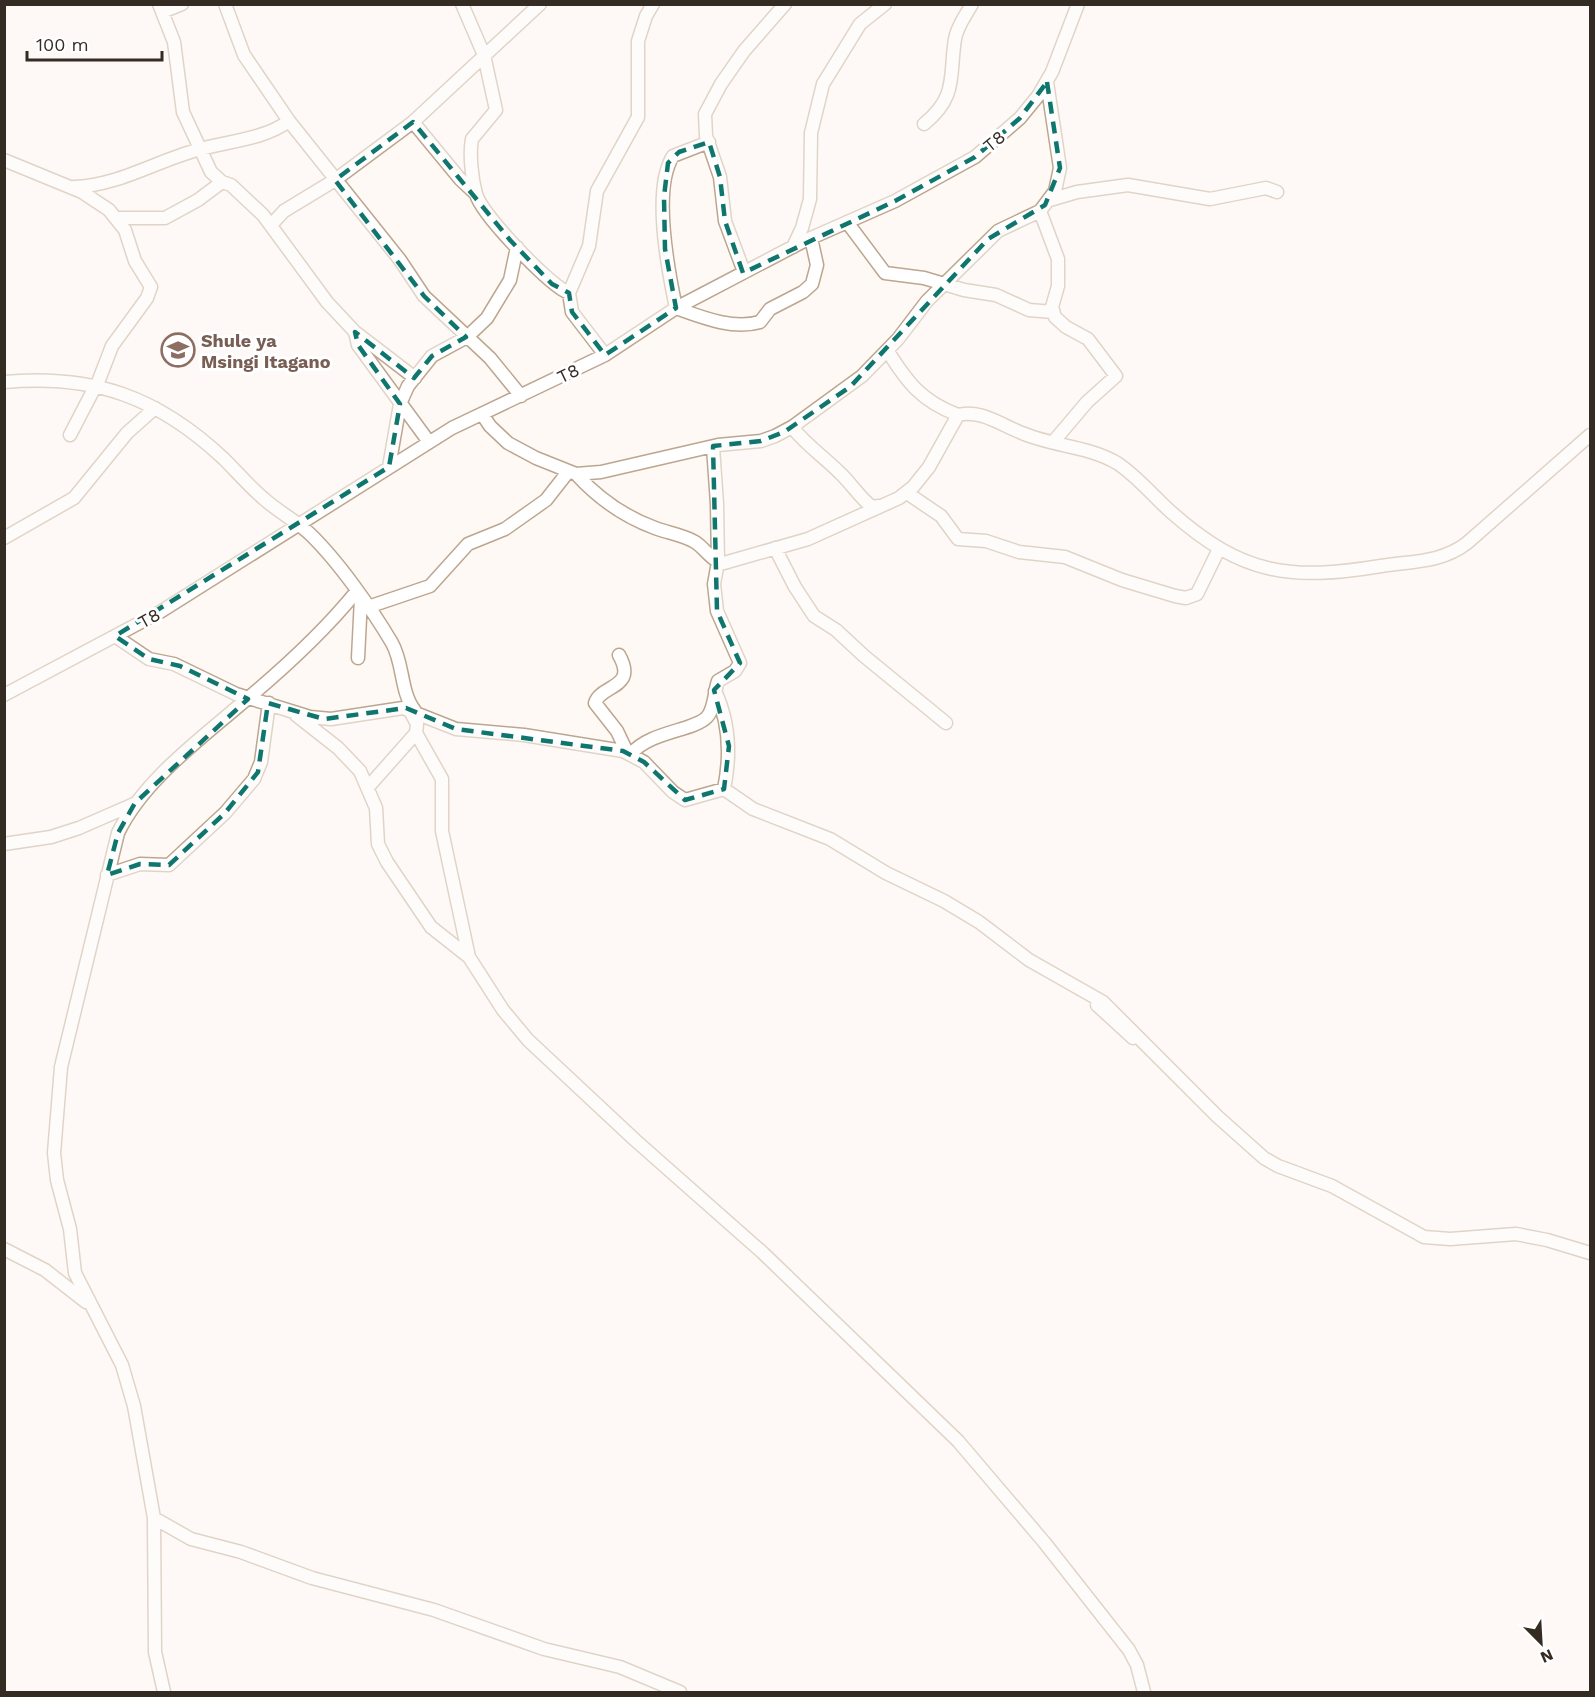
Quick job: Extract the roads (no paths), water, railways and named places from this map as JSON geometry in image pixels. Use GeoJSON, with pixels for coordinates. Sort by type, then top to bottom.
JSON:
{"type":"FeatureCollection","features":[{"type":"Feature","properties":{"kind":"street"},"geometry":{"type":"LineString","coordinates":[[182,4],[161,8],[174,42],[183,112],[211,172],[222,182],[231,185],[271,225],[327,302],[356,332],[415,378]]}},
{"type":"Feature","properties":{"kind":"street"},"geometry":{"type":"LineString","coordinates":[[225,4],[244,55],[289,121],[400,260],[424,296],[500,369],[521,396]]}},
{"type":"Feature","properties":{"kind":"street"},"geometry":{"type":"LineString","coordinates":[[462,4],[484,55],[496,110],[472,139],[476,194]]}},
{"type":"Feature","properties":{"kind":"street"},"geometry":{"type":"LineString","coordinates":[[271,225],[296,202],[335,180],[413,122],[540,4]]}},
{"type":"Feature","properties":{"kind":"street"},"geometry":{"type":"LineString","coordinates":[[605,355],[572,312],[569,293],[589,246],[597,191],[638,117],[638,41],[646,16],[653,4]]}},
{"type":"Feature","properties":{"kind":"street"},"geometry":{"type":"LineString","coordinates":[[744,272],[727,229],[720,177],[708,142],[705,114],[721,84],[749,43],[785,4]]}},
{"type":"Feature","properties":{"kind":"street"},"geometry":{"type":"LineString","coordinates":[[793,247],[802,228],[810,199],[811,134],[823,84],[860,24],[885,4]]}},
{"type":"Feature","properties":{"kind":"street"},"geometry":{"type":"LineString","coordinates":[[924,124],[943,107],[948,95],[955,38],[972,4]]}},
{"type":"Feature","properties":{"kind":"street","name":"T8"},"geometry":{"type":"LineString","coordinates":[[4,695],[160,612],[429,442],[605,355],[676,308],[744,272],[811,238],[895,201],[975,157],[1020,118],[1047,82],[1078,4]]}},
{"type":"Feature","properties":{"kind":"street"},"geometry":{"type":"LineString","coordinates":[[164,1692],[155,1652],[154,1518],[127,1378],[115,1348],[73,1265],[70,1229],[57,1180],[53,1142],[62,1067],[118,833],[135,803],[181,758],[362,599],[430,586],[468,544],[505,529],[546,500],[572,473],[601,472],[713,447],[762,441],[792,427],[850,387],[887,350],[945,283],[998,231],[1040,211],[1050,200],[1058,182],[1060,168],[1047,82]]}},
{"type":"Feature","properties":{"kind":"street"},"geometry":{"type":"LineString","coordinates":[[69,187],[103,181],[199,149],[241,141],[277,129],[289,121]]}},
{"type":"Feature","properties":{"kind":"street"},"geometry":{"type":"LineString","coordinates":[[413,122],[460,179],[476,194],[488,214],[517,247],[552,284],[569,293]]}},
{"type":"Feature","properties":{"kind":"street"},"geometry":{"type":"LineString","coordinates":[[708,142],[673,156],[666,169],[665,249],[676,308],[704,318],[736,324],[760,322],[774,306],[803,292],[812,284],[817,265],[811,238]]}},
{"type":"Feature","properties":{"kind":"street"},"geometry":{"type":"LineString","coordinates":[[4,160],[86,194],[117,218],[129,239],[135,261],[151,291],[112,346],[97,385],[69,435]]}},
{"type":"Feature","properties":{"kind":"street"},"geometry":{"type":"LineString","coordinates":[[117,218],[165,218],[198,200],[222,182]]}},
{"type":"Feature","properties":{"kind":"street"},"geometry":{"type":"LineString","coordinates":[[1050,200],[1077,192],[1128,185],[1210,199],[1266,188],[1277,192]]}},
{"type":"Feature","properties":{"kind":"street"},"geometry":{"type":"LineString","coordinates":[[1040,211],[1058,259],[1058,286],[1053,312],[1062,324],[1089,339],[1116,376],[1087,402],[1054,441]]}},
{"type":"Feature","properties":{"kind":"street"},"geometry":{"type":"LineString","coordinates":[[847,222],[885,273],[945,283],[964,290],[996,295],[1029,310],[1053,312]]}},
{"type":"Feature","properties":{"kind":"street"},"geometry":{"type":"LineString","coordinates":[[389,466],[400,404],[415,378],[432,356],[478,329],[502,294],[514,267],[517,247]]}},
{"type":"Feature","properties":{"kind":"street"},"geometry":{"type":"LineString","coordinates":[[356,332],[358,345],[429,442]]}},
{"type":"Feature","properties":{"kind":"street"},"geometry":{"type":"LineString","coordinates":[[887,350],[901,374],[915,389],[941,409],[958,415],[965,413],[982,416],[1024,434],[1054,441],[1117,463],[1173,514],[1219,549],[1257,566],[1292,574],[1331,573],[1447,556],[1467,543],[1590,435]]}},
{"type":"Feature","properties":{"kind":"street"},"geometry":{"type":"LineString","coordinates":[[4,382],[42,380],[97,385],[141,399],[198,437],[264,499],[319,544],[362,599],[393,644],[416,730],[442,779],[442,831],[469,957]]}},
{"type":"Feature","properties":{"kind":"street"},"geometry":{"type":"LineString","coordinates":[[4,538],[74,498],[127,434],[155,408]]}},
{"type":"Feature","properties":{"kind":"street"},"geometry":{"type":"LineString","coordinates":[[482,414],[490,426],[508,443],[572,473],[596,494],[620,510],[653,527],[694,542],[718,562],[737,560],[817,535],[907,493],[929,467],[958,415]]}},
{"type":"Feature","properties":{"kind":"street"},"geometry":{"type":"LineString","coordinates":[[792,427],[807,445],[843,475],[864,501],[872,507],[879,506]]}},
{"type":"Feature","properties":{"kind":"street"},"geometry":{"type":"LineString","coordinates":[[629,753],[646,742],[705,719],[711,708],[718,681],[735,671],[740,663],[718,616],[714,585],[718,562],[713,447]]}},
{"type":"Feature","properties":{"kind":"street"},"geometry":{"type":"LineString","coordinates":[[907,493],[941,516],[958,539],[986,541],[1019,552],[1065,557],[1122,580],[1186,598],[1197,594],[1219,549]]}},
{"type":"Feature","properties":{"kind":"street"},"geometry":{"type":"LineString","coordinates":[[775,548],[795,587],[814,616],[836,630],[946,723]]}},
{"type":"Feature","properties":{"kind":"street"},"geometry":{"type":"LineString","coordinates":[[358,658],[362,599]]}},
{"type":"Feature","properties":{"kind":"street"},"geometry":{"type":"LineString","coordinates":[[115,636],[148,659],[180,666],[223,688],[290,711],[324,719],[398,707],[412,710],[456,729],[524,735],[629,753],[652,768],[680,798],[691,800],[714,790],[724,789],[753,809],[830,839],[886,873],[944,901],[979,922],[1029,960],[1087,993],[1121,1017],[1142,1042],[1264,1158],[1278,1167],[1337,1189],[1413,1232],[1440,1239],[1527,1235],[1590,1253]]}},
{"type":"Feature","properties":{"kind":"street"},"geometry":{"type":"LineString","coordinates":[[619,655],[625,669],[623,676],[613,689],[598,697],[595,704],[617,731],[629,753]]}},
{"type":"Feature","properties":{"kind":"street"},"geometry":{"type":"LineString","coordinates":[[714,690],[722,709],[728,739],[724,789]]}},
{"type":"Feature","properties":{"kind":"street"},"geometry":{"type":"LineString","coordinates":[[107,875],[140,864],[169,865],[231,807],[258,772],[269,704]]}},
{"type":"Feature","properties":{"kind":"street"},"geometry":{"type":"LineString","coordinates":[[290,711],[349,759],[369,786],[378,816],[378,844],[384,857],[431,927],[469,957],[511,1020],[538,1050],[763,1253],[958,1441],[1004,1493],[1124,1643],[1134,1659],[1144,1692]]}},
{"type":"Feature","properties":{"kind":"street"},"geometry":{"type":"LineString","coordinates":[[369,786],[416,730],[435,721]]}},
{"type":"Feature","properties":{"kind":"street"},"geometry":{"type":"LineString","coordinates":[[4,844],[51,837],[79,828],[135,803]]}},
{"type":"Feature","properties":{"kind":"street"},"geometry":{"type":"LineString","coordinates":[[4,1249],[61,1281],[93,1308]]}},
{"type":"Feature","properties":{"kind":"street"},"geometry":{"type":"LineString","coordinates":[[154,1518],[191,1539],[241,1552],[312,1578],[434,1610],[544,1649],[620,1667],[680,1692]]}},
{"type":"Feature","properties":{"kind":"place","name":"Shule ya Msingi Itagano"},"geometry":{"type":"Point","coordinates":[178,350]}}]}
